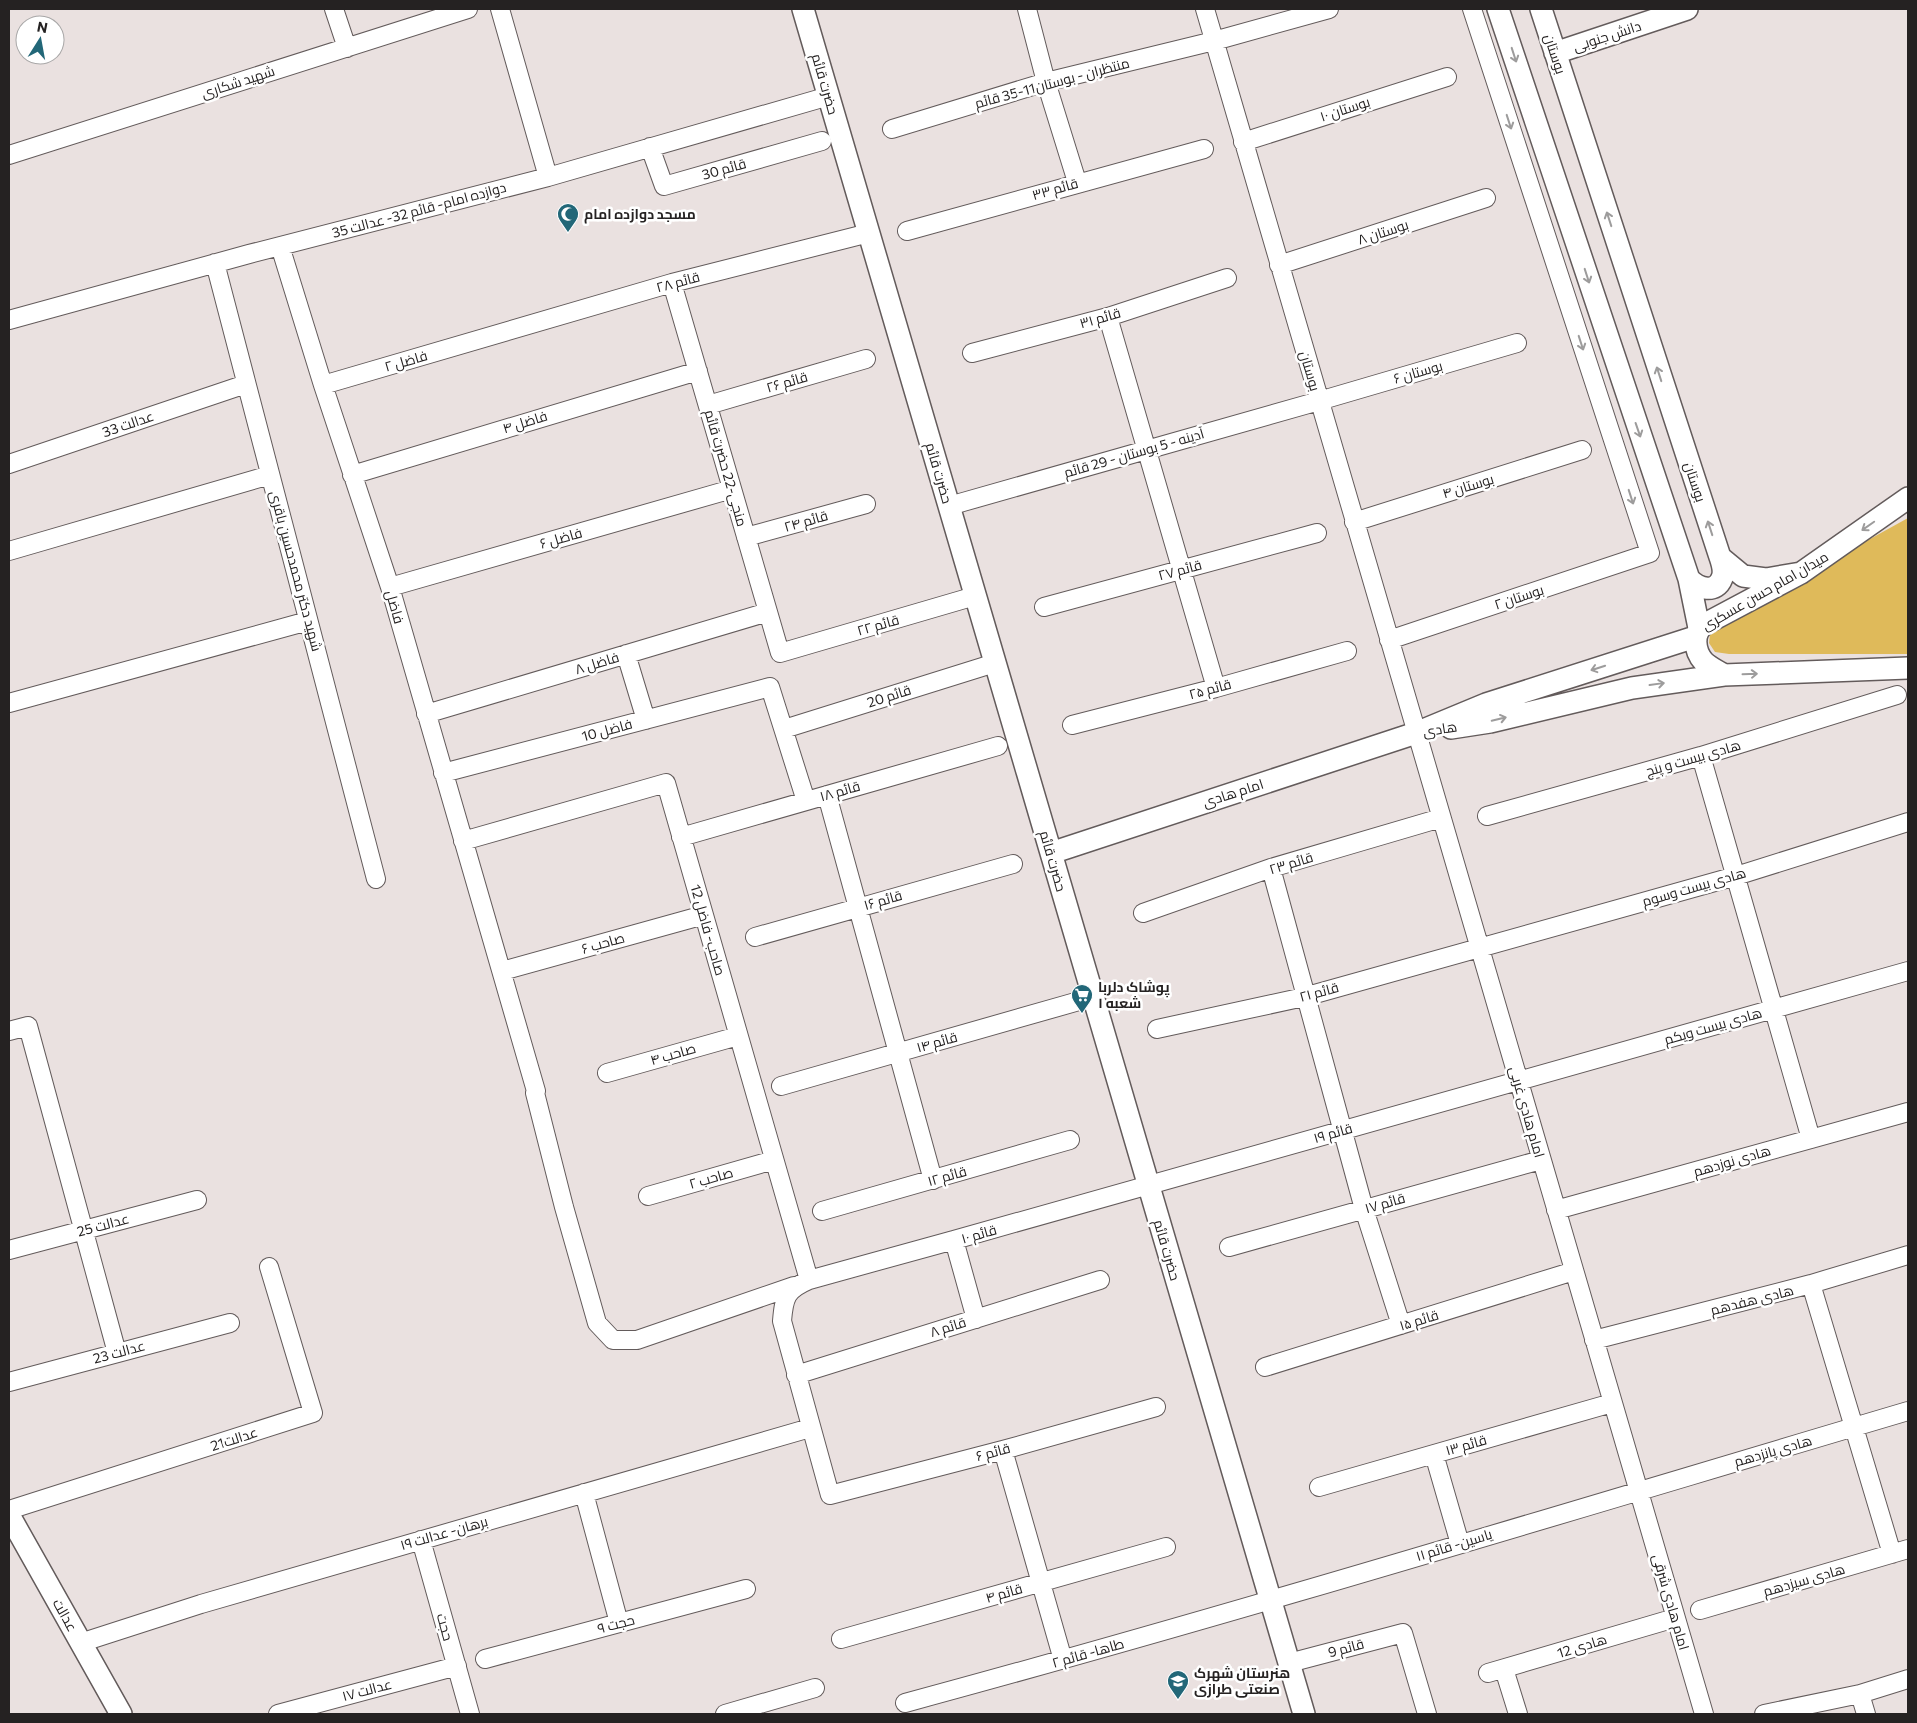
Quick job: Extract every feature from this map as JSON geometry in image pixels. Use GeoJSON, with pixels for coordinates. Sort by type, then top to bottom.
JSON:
{"type":"FeatureCollection","features":[{"type":"Feature","properties":{"kind":"street"},"geometry":{"type":"LineString","coordinates":[[334,9],[347,48]]}},
{"type":"Feature","properties":{"kind":"street","name":"شهید شکاری"},"geometry":{"type":"LineString","coordinates":[[9,156],[468,9]]}},
{"type":"Feature","properties":{"kind":"street"},"geometry":{"type":"LineString","coordinates":[[500,9],[548,176]]}},
{"type":"Feature","properties":{"kind":"street","name":"حضرت قائم"},"geometry":{"type":"LineString","coordinates":[[803,9],[1304,1714]]}},
{"type":"Feature","properties":{"kind":"street"},"geometry":{"type":"LineString","coordinates":[[1027,9],[1046,82],[1077,182]]}},
{"type":"Feature","properties":{"kind":"street","name":"بوستان"},"geometry":{"type":"LineString","coordinates":[[1205,9],[1416,733]]}},
{"type":"Feature","properties":{"kind":"street","name":"منتظران - بوستان11-35 قائم"},"geometry":{"type":"LineString","coordinates":[[892,129],[1046,82],[1214,41],[1328,9]]}},
{"type":"Feature","properties":{"kind":"street","name":"بوستان ۲"},"geometry":{"type":"LineString","coordinates":[[1389,640],[1650,553],[1472,9]]}},
{"type":"Feature","properties":{"kind":"street"},"geometry":{"type":"LineString","coordinates":[[1498,9],[1690,579],[1697,633]]}},
{"type":"Feature","properties":{"kind":"street","name":"بوستان"},"geometry":{"type":"LineString","coordinates":[[1541,9],[1720,558]]}},
{"type":"Feature","properties":{"kind":"street","name":"دانش جنوبی"},"geometry":{"type":"LineString","coordinates":[[1555,53],[1687,9]]}},
{"type":"Feature","properties":{"kind":"street","name":"بوستان ۱۰"},"geometry":{"type":"LineString","coordinates":[[1244,142],[1447,77]]}},
{"type":"Feature","properties":{"kind":"street","name":"دوازده امام- قائم 32- عدالت 35"},"geometry":{"type":"LineString","coordinates":[[9,320],[215,263],[548,176],[829,96]]}},
{"type":"Feature","properties":{"kind":"street","name":"قائم 30"},"geometry":{"type":"LineString","coordinates":[[650,147],[664,186],[822,141]]}},
{"type":"Feature","properties":{"kind":"street","name":"قائم ۳۳"},"geometry":{"type":"LineString","coordinates":[[907,231],[1077,182],[1204,149]]}},
{"type":"Feature","properties":{"kind":"street","name":"بوستان ۸"},"geometry":{"type":"LineString","coordinates":[[1280,265],[1486,198]]}},
{"type":"Feature","properties":{"kind":"street","name":"قائم ۲۸"},"geometry":{"type":"LineString","coordinates":[[489,337],[672,283],[868,232]]}},
{"type":"Feature","properties":{"kind":"street","name":"فاضل"},"geometry":{"type":"LineString","coordinates":[[280,246],[352,475],[390,587],[502,971]]}},
{"type":"Feature","properties":{"kind":"street","name":"شهید دکتر محمدحسین باقری"},"geometry":{"type":"LineString","coordinates":[[215,263],[376,879]]}},
{"type":"Feature","properties":{"kind":"street","name":"قائم ۳۱"},"geometry":{"type":"LineString","coordinates":[[972,353],[1108,317],[1227,278]]}},
{"type":"Feature","properties":{"kind":"street","name":"منجی-22 حضرت قائم"},"geometry":{"type":"LineString","coordinates":[[672,283],[780,653]]}},
{"type":"Feature","properties":{"kind":"street"},"geometry":{"type":"LineString","coordinates":[[1108,317],[1216,688]]}},
{"type":"Feature","properties":{"kind":"street","name":"فاضل ۲"},"geometry":{"type":"LineString","coordinates":[[323,385],[489,337]]}},
{"type":"Feature","properties":{"kind":"street","name":"بوستان ۶"},"geometry":{"type":"LineString","coordinates":[[1319,401],[1517,343]]}},
{"type":"Feature","properties":{"kind":"street","name":"قائم ۲۶"},"geometry":{"type":"LineString","coordinates":[[708,406],[866,359]]}},
{"type":"Feature","properties":{"kind":"street","name":"فاضل ۴"},"geometry":{"type":"LineString","coordinates":[[352,475],[698,371]]}},
{"type":"Feature","properties":{"kind":"street","name":"عدالت 33"},"geometry":{"type":"LineString","coordinates":[[9,464],[246,384]]}},
{"type":"Feature","properties":{"kind":"street","name":"آدینه - 5 بوستان - 29 قائم"},"geometry":{"type":"LineString","coordinates":[[949,506],[1319,401]]}},
{"type":"Feature","properties":{"kind":"street","name":"بوستان ۴"},"geometry":{"type":"LineString","coordinates":[[1354,522],[1582,450]]}},
{"type":"Feature","properties":{"kind":"street"},"geometry":{"type":"LineString","coordinates":[[9,551],[270,475]]}},
{"type":"Feature","properties":{"kind":"street","name":"فاضل ۶"},"geometry":{"type":"LineString","coordinates":[[390,587],[732,489]]}},
{"type":"Feature","properties":{"kind":"street","name":"میدان امام حسن عسکری"},"geometry":{"type":"LineString","coordinates":[[1724,675],[1706,664],[1700,656],[1697,633],[1732,608],[1801,573],[1908,498]]}},
{"type":"Feature","properties":{"kind":"street","name":"قائم ۲۴"},"geometry":{"type":"LineString","coordinates":[[746,537],[866,504]]}},
{"type":"Feature","properties":{"kind":"street","name":"قائم ۲۷"},"geometry":{"type":"LineString","coordinates":[[1044,607],[1317,533]]}},
{"type":"Feature","properties":{"kind":"street"},"geometry":{"type":"LineString","coordinates":[[1690,579],[1697,587],[1706,589],[1715,586],[1722,578],[1723,569],[1720,558]]}},
{"type":"Feature","properties":{"kind":"street"},"geometry":{"type":"LineString","coordinates":[[1720,558],[1743,576],[1766,579],[1801,573]]}},
{"type":"Feature","properties":{"kind":"street","name":"قائم ۲۲"},"geometry":{"type":"LineString","coordinates":[[780,653],[976,596]]}},
{"type":"Feature","properties":{"kind":"street","name":"فاضل ۸"},"geometry":{"type":"LineString","coordinates":[[426,714],[768,612]]}},
{"type":"Feature","properties":{"kind":"street"},"geometry":{"type":"LineString","coordinates":[[9,703],[308,621]]}},
{"type":"Feature","properties":{"kind":"street","name":"هادی"},"geometry":{"type":"LineString","coordinates":[[1416,733],[1486,704],[1697,633]]}},
{"type":"Feature","properties":{"kind":"street","name":"قائم ۲۵"},"geometry":{"type":"LineString","coordinates":[[1072,725],[1216,688],[1347,651]]}},
{"type":"Feature","properties":{"kind":"street"},"geometry":{"type":"LineString","coordinates":[[626,654],[646,720]]}},
{"type":"Feature","properties":{"kind":"street","name":"قائم 20"},"geometry":{"type":"LineString","coordinates":[[784,730],[995,663]]}},
{"type":"Feature","properties":{"kind":"street"},"geometry":{"type":"LineString","coordinates":[[1724,675],[1908,668]]}},
{"type":"Feature","properties":{"kind":"street","name":"هادی"},"geometry":{"type":"LineString","coordinates":[[1416,733],[1490,722],[1632,688],[1724,675]]}},
{"type":"Feature","properties":{"kind":"street","name":"فاضل 10"},"geometry":{"type":"LineString","coordinates":[[443,773],[770,687],[784,730]]}},
{"type":"Feature","properties":{"kind":"street","name":"هادی بیست و پنج"},"geometry":{"type":"LineString","coordinates":[[1487,816],[1701,756],[1897,695]]}},
{"type":"Feature","properties":{"kind":"street"},"geometry":{"type":"LineString","coordinates":[[784,730],[806,801]]}},
{"type":"Feature","properties":{"kind":"street","name":"امام هادی غربی"},"geometry":{"type":"LineString","coordinates":[[1416,733],[1638,1491]]}},
{"type":"Feature","properties":{"kind":"street","name":"امام هادی"},"geometry":{"type":"LineString","coordinates":[[1051,853],[1416,733]]}},
{"type":"Feature","properties":{"kind":"street","name":"قائم ۱۸"},"geometry":{"type":"LineString","coordinates":[[681,836],[998,746]]}},
{"type":"Feature","properties":{"kind":"street"},"geometry":{"type":"LineString","coordinates":[[1701,756],[1811,1139]]}},
{"type":"Feature","properties":{"kind":"street","name":"صاحب- فاضل 12"},"geometry":{"type":"LineString","coordinates":[[463,841],[666,783],[774,1160],[802,1283]]}},
{"type":"Feature","properties":{"kind":"street"},"geometry":{"type":"LineString","coordinates":[[827,795],[934,1180]]}},
{"type":"Feature","properties":{"kind":"street","name":"قائم ۲۳"},"geometry":{"type":"LineString","coordinates":[[1143,913],[1271,868],[1441,818]]}},
{"type":"Feature","properties":{"kind":"street","name":"هادی بیست وسوم"},"geometry":{"type":"LineString","coordinates":[[1479,948],[1736,876],[1908,822]]}},
{"type":"Feature","properties":{"kind":"street","name":"قائم ۱۶"},"geometry":{"type":"LineString","coordinates":[[755,937],[1012,864]]}},
{"type":"Feature","properties":{"kind":"street"},"geometry":{"type":"LineString","coordinates":[[1271,868],[1341,1131],[1401,1325]]}},
{"type":"Feature","properties":{"kind":"street","name":"صاحب ۶"},"geometry":{"type":"LineString","coordinates":[[502,971],[704,915]]}},
{"type":"Feature","properties":{"kind":"street","name":"قائم ۲۱"},"geometry":{"type":"LineString","coordinates":[[1157,1029],[1304,997],[1479,948]]}},
{"type":"Feature","properties":{"kind":"street","name":"قائم ۱۰"},"geometry":{"type":"LineString","coordinates":[[502,971],[536,1091],[564,1207],[597,1323],[614,1340],[637,1340],[802,1283],[1148,1186]]}},
{"type":"Feature","properties":{"kind":"street","name":"هادی بیست ویکم"},"geometry":{"type":"LineString","coordinates":[[1518,1082],[1908,971]]}},
{"type":"Feature","properties":{"kind":"street","name":"قائم ۱۴"},"geometry":{"type":"LineString","coordinates":[[781,1086],[1093,997]]}},
{"type":"Feature","properties":{"kind":"street"},"geometry":{"type":"LineString","coordinates":[[9,1031],[28,1026],[117,1353]]}},
{"type":"Feature","properties":{"kind":"street","name":"صاحب ۴"},"geometry":{"type":"LineString","coordinates":[[607,1073],[738,1036]]}},
{"type":"Feature","properties":{"kind":"street","name":"قائم ۱۹"},"geometry":{"type":"LineString","coordinates":[[1148,1186],[1518,1082]]}},
{"type":"Feature","properties":{"kind":"street","name":"هادی نوزدهم"},"geometry":{"type":"LineString","coordinates":[[1556,1210],[1908,1112]]}},
{"type":"Feature","properties":{"kind":"street","name":"قائم ۱۲"},"geometry":{"type":"LineString","coordinates":[[822,1211],[1070,1140]]}},
{"type":"Feature","properties":{"kind":"street","name":"صاحب ۲"},"geometry":{"type":"LineString","coordinates":[[648,1196],[774,1160]]}},
{"type":"Feature","properties":{"kind":"street","name":"قائم ۱۷"},"geometry":{"type":"LineString","coordinates":[[1229,1247],[1541,1160]]}},
{"type":"Feature","properties":{"kind":"street","name":"عدالت 25"},"geometry":{"type":"LineString","coordinates":[[9,1250],[197,1200]]}},
{"type":"Feature","properties":{"kind":"street"},"geometry":{"type":"LineString","coordinates":[[954,1240],[976,1318]]}},
{"type":"Feature","properties":{"kind":"street","name":"هادی هفدهم"},"geometry":{"type":"LineString","coordinates":[[1594,1340],[1811,1284],[1908,1255]]}},
{"type":"Feature","properties":{"kind":"street","name":"21عدالت"},"geometry":{"type":"LineString","coordinates":[[9,1510],[313,1413],[269,1267]]}},
{"type":"Feature","properties":{"kind":"street","name":"قائم ۱۵"},"geometry":{"type":"LineString","coordinates":[[1265,1367],[1574,1272]]}},
{"type":"Feature","properties":{"kind":"street","name":"قائم ۸"},"geometry":{"type":"LineString","coordinates":[[796,1375],[1100,1280]]}},
{"type":"Feature","properties":{"kind":"street"},"geometry":{"type":"LineString","coordinates":[[802,1283],[784,1299],[782,1321],[810,1428]]}},
{"type":"Feature","properties":{"kind":"street"},"geometry":{"type":"LineString","coordinates":[[1811,1284],[1854,1427],[1900,1551]]}},
{"type":"Feature","properties":{"kind":"street","name":"عدالت 23"},"geometry":{"type":"LineString","coordinates":[[9,1382],[230,1323]]}},
{"type":"Feature","properties":{"kind":"street","name":"قائم ۱۳"},"geometry":{"type":"LineString","coordinates":[[1319,1487],[1612,1403]]}},
{"type":"Feature","properties":{"kind":"street","name":"قائم ۶"},"geometry":{"type":"LineString","coordinates":[[810,1428],[830,1495],[1003,1450],[1156,1407]]}},
{"type":"Feature","properties":{"kind":"street","name":"هادی پانزدهم"},"geometry":{"type":"LineString","coordinates":[[1638,1491],[1908,1411]]}},
{"type":"Feature","properties":{"kind":"street","name":"برهان- عدالت ۱۹"},"geometry":{"type":"LineString","coordinates":[[80,1643],[201,1604],[810,1428]]}},
{"type":"Feature","properties":{"kind":"street"},"geometry":{"type":"LineString","coordinates":[[1003,1450],[1063,1660]]}},
{"type":"Feature","properties":{"kind":"street"},"geometry":{"type":"LineString","coordinates":[[1434,1454],[1460,1544]]}},
{"type":"Feature","properties":{"kind":"street","name":"یاسین- قائم ۱۱"},"geometry":{"type":"LineString","coordinates":[[1270,1600],[1638,1491]]}},
{"type":"Feature","properties":{"kind":"street","name":"امام هادی شرقی"},"geometry":{"type":"LineString","coordinates":[[1638,1491],[1704,1714]]}},
{"type":"Feature","properties":{"kind":"street"},"geometry":{"type":"LineString","coordinates":[[584,1493],[620,1623]]}},
{"type":"Feature","properties":{"kind":"street","name":"عدالت"},"geometry":{"type":"LineString","coordinates":[[9,1515],[121,1714]]}},
{"type":"Feature","properties":{"kind":"street","name":"حجت"},"geometry":{"type":"LineString","coordinates":[[421,1540],[470,1714]]}},
{"type":"Feature","properties":{"kind":"street","name":"قائم ۴"},"geometry":{"type":"LineString","coordinates":[[841,1639],[1166,1547]]}},
{"type":"Feature","properties":{"kind":"street","name":"هادی سیزدهم"},"geometry":{"type":"LineString","coordinates":[[1700,1610],[1900,1551]]}},
{"type":"Feature","properties":{"kind":"street","name":"حجت ۹"},"geometry":{"type":"LineString","coordinates":[[485,1659],[746,1589]]}},
{"type":"Feature","properties":{"kind":"street","name":"طاها- قائم ۲"},"geometry":{"type":"LineString","coordinates":[[905,1703],[1063,1660],[1270,1600]]}},
{"type":"Feature","properties":{"kind":"street","name":"12 هادی"},"geometry":{"type":"LineString","coordinates":[[1518,1714],[1496,1671],[1675,1618]]}},
{"type":"Feature","properties":{"kind":"street","name":"قائم 9"},"geometry":{"type":"LineString","coordinates":[[1289,1663],[1403,1633],[1427,1714]]}},
{"type":"Feature","properties":{"kind":"street","name":"عدالت ۱۷"},"geometry":{"type":"LineString","coordinates":[[278,1714],[457,1666]]}},
{"type":"Feature","properties":{"kind":"street"},"geometry":{"type":"LineString","coordinates":[[1764,1714],[1860,1694],[1908,1680]]}},
{"type":"Feature","properties":{"kind":"street"},"geometry":{"type":"LineString","coordinates":[[725,1714],[815,1688]]}},
{"type":"Feature","properties":{"kind":"street"},"geometry":{"type":"LineString","coordinates":[[1860,1694],[1866,1714]]}},
{"type":"Feature","properties":{"kind":"shaded area"},"geometry":{"type":"Polygon","coordinates":[[[1908,518],[1908,654],[1729,654],[1715,652],[1709,643],[1710,634],[1803,576],[1908,518]]]}},
{"type":"Feature","properties":{"kind":"place","name":"مسجد دوازده امام"},"geometry":{"type":"Point","coordinates":[568,233]}},
{"type":"Feature","properties":{"kind":"place","name":"پوشاک دلربا شعبه ۱"},"geometry":{"type":"Point","coordinates":[1082,1014]}},
{"type":"Feature","properties":{"kind":"place","name":"هنرستان شهرک صنعتی طرازی"},"geometry":{"type":"Point","coordinates":[1178,1700]}}]}
